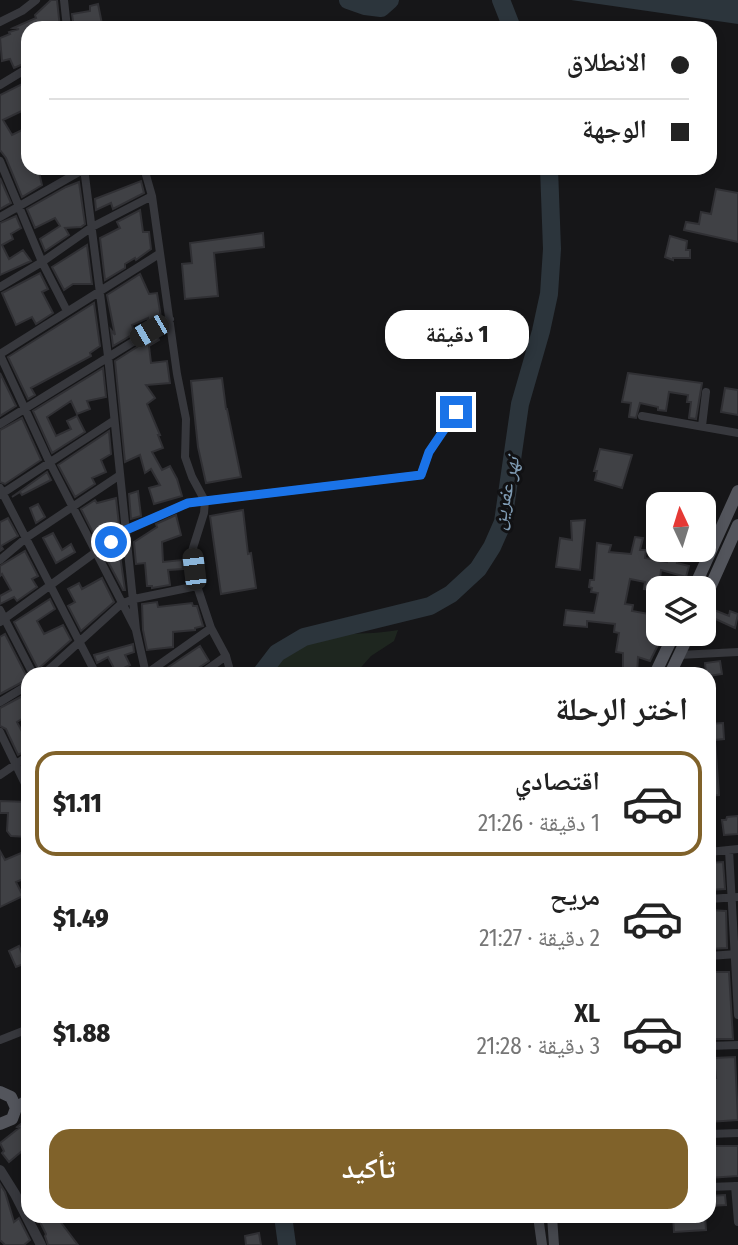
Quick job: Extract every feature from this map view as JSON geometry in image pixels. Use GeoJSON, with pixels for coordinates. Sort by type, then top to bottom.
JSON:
{"type":"FeatureCollection","features":[{"type":"Feature","properties":{"kind":"main road"},"geometry":{"type":"LineString","coordinates":[[699,576],[738,491]]}},
{"type":"Feature","properties":{"kind":"main road"},"geometry":{"type":"LineString","coordinates":[[715,576],[738,525]]}},
{"type":"Feature","properties":{"kind":"main road"},"geometry":{"type":"LineString","coordinates":[[658,667],[668,646]]}},
{"type":"Feature","properties":{"kind":"main road"},"geometry":{"type":"LineString","coordinates":[[673,667],[683,646]]}},
{"type":"Feature","properties":{"kind":"main road"},"geometry":{"type":"LineString","coordinates":[[0,1092],[11,1097],[16,1108]]}},
{"type":"Feature","properties":{"kind":"main road"},"geometry":{"type":"LineString","coordinates":[[0,1125],[12,1119],[16,1108],[21,1105]]}},
{"type":"Feature","properties":{"kind":"main road"},"geometry":{"type":"LineString","coordinates":[[539,1223],[542,1245]]}},
{"type":"Feature","properties":{"kind":"main road"},"geometry":{"type":"LineString","coordinates":[[552,1223],[554,1245]]}},
{"type":"Feature","properties":{"kind":"street"},"geometry":{"type":"LineString","coordinates":[[0,22],[36,0]]}},
{"type":"Feature","properties":{"kind":"street"},"geometry":{"type":"LineString","coordinates":[[64,0],[66,21]]}},
{"type":"Feature","properties":{"kind":"street"},"geometry":{"type":"LineString","coordinates":[[0,85],[21,72]]}},
{"type":"Feature","properties":{"kind":"street"},"geometry":{"type":"LineString","coordinates":[[0,161],[42,262],[67,311]]}},
{"type":"Feature","properties":{"kind":"street"},"geometry":{"type":"LineString","coordinates":[[0,217],[73,175]]}},
{"type":"Feature","properties":{"kind":"street"},"geometry":{"type":"LineString","coordinates":[[86,175],[136,630],[144,667]]}},
{"type":"Feature","properties":{"kind":"street"},"geometry":{"type":"LineString","coordinates":[[146,175],[152,196],[177,373],[187,419],[185,457],[205,500],[204,513],[192,551],[197,586],[211,628],[229,667]]}},
{"type":"Feature","properties":{"kind":"street"},"geometry":{"type":"LineString","coordinates":[[0,286],[42,262],[92,227],[152,196]]}},
{"type":"Feature","properties":{"kind":"street"},"geometry":{"type":"LineString","coordinates":[[136,630],[49,461],[0,354],[159,254]]}},
{"type":"Feature","properties":{"kind":"street"},"geometry":{"type":"LineString","coordinates":[[0,424],[170,319]]}},
{"type":"Feature","properties":{"kind":"street"},"geometry":{"type":"LineString","coordinates":[[702,426],[706,392]]}},
{"type":"Feature","properties":{"kind":"street"},"geometry":{"type":"LineString","coordinates":[[29,667],[1,617],[50,587],[126,530],[188,503],[421,475],[429,452],[456,412]]}},
{"type":"Feature","properties":{"kind":"street"},"geometry":{"type":"LineString","coordinates":[[642,416],[738,433]]}},
{"type":"Feature","properties":{"kind":"street"},"geometry":{"type":"LineString","coordinates":[[92,667],[1,492],[113,421]]}},
{"type":"Feature","properties":{"kind":"street"},"geometry":{"type":"LineString","coordinates":[[0,560],[26,538],[120,475]]}},
{"type":"Feature","properties":{"kind":"street"},"geometry":{"type":"LineString","coordinates":[[52,667],[121,604],[197,586]]}},
{"type":"Feature","properties":{"kind":"street"},"geometry":{"type":"LineString","coordinates":[[156,667],[211,628]]}},
{"type":"Feature","properties":{"kind":"street"},"geometry":{"type":"LineString","coordinates":[[679,655],[738,652]]}},
{"type":"Feature","properties":{"kind":"street"},"geometry":{"type":"LineString","coordinates":[[211,667],[226,656]]}},
{"type":"Feature","properties":{"kind":"street"},"geometry":{"type":"LineString","coordinates":[[0,702],[21,689]]}},
{"type":"Feature","properties":{"kind":"street"},"geometry":{"type":"LineString","coordinates":[[0,732],[21,775]]}},
{"type":"Feature","properties":{"kind":"street"},"geometry":{"type":"LineString","coordinates":[[0,775],[21,762]]}},
{"type":"Feature","properties":{"kind":"street"},"geometry":{"type":"LineString","coordinates":[[716,851],[734,850],[738,1015]]}},
{"type":"Feature","properties":{"kind":"street"},"geometry":{"type":"LineString","coordinates":[[716,899],[735,898]]}},
{"type":"Feature","properties":{"kind":"street"},"geometry":{"type":"LineString","coordinates":[[716,955],[736,954]]}},
{"type":"Feature","properties":{"kind":"street"},"geometry":{"type":"LineString","coordinates":[[0,1040],[21,1032]]}},
{"type":"Feature","properties":{"kind":"street"},"geometry":{"type":"LineString","coordinates":[[716,1046],[738,1045]]}},
{"type":"Feature","properties":{"kind":"street"},"geometry":{"type":"LineString","coordinates":[[716,1134],[738,1133]]}},
{"type":"Feature","properties":{"kind":"street"},"geometry":{"type":"LineString","coordinates":[[0,1170],[21,1204]]}},
{"type":"Feature","properties":{"kind":"street"},"geometry":{"type":"LineString","coordinates":[[716,1187],[736,1186],[738,1222]]}},
{"type":"Feature","properties":{"kind":"street"},"geometry":{"type":"LineString","coordinates":[[30,1223],[41,1245]]}},
{"type":"Feature","properties":{"kind":"shaded area"},"geometry":{"type":"Polygon","coordinates":[[[571,0],[738,0],[738,24],[571,0]]]}},
{"type":"Feature","properties":{"kind":"shaded area"},"geometry":{"type":"Polygon","coordinates":[[[398,630],[394,641],[371,656],[361,667],[277,667],[290,648],[309,639],[398,630]]]}},
{"type":"Feature","properties":{"kind":"building"},"geometry":{"type":"Polygon","coordinates":[[[51,0],[57,0],[59,21],[29,21],[36,18],[35,15],[51,0]]]}},
{"type":"Feature","properties":{"kind":"building"},"geometry":{"type":"Polygon","coordinates":[[[98,4],[101,21],[73,21],[72,14],[90,11],[90,6],[98,4]]]}},
{"type":"Feature","properties":{"kind":"building"},"geometry":{"type":"Polygon","coordinates":[[[21,25],[21,65],[14,68],[10,59],[2,61],[0,38],[19,29],[13,28],[21,25]]]}},
{"type":"Feature","properties":{"kind":"building"},"geometry":{"type":"Polygon","coordinates":[[[21,84],[21,111],[3,120],[12,135],[21,130],[21,175],[40,175],[42,185],[22,197],[0,150],[0,95],[21,84]]]}},
{"type":"Feature","properties":{"kind":"building"},"geometry":{"type":"Polygon","coordinates":[[[0,178],[11,203],[0,209],[0,178]]]}},
{"type":"Feature","properties":{"kind":"building"},"geometry":{"type":"Polygon","coordinates":[[[141,181],[144,193],[113,209],[111,203],[96,210],[95,199],[141,181]]]}},
{"type":"Feature","properties":{"kind":"building"},"geometry":{"type":"Polygon","coordinates":[[[79,182],[85,224],[81,227],[65,228],[69,235],[45,251],[40,239],[60,226],[55,218],[35,228],[27,209],[79,182]]]}},
{"type":"Feature","properties":{"kind":"building"},"geometry":{"type":"Polygon","coordinates":[[[716,189],[738,193],[738,242],[684,230],[686,222],[699,224],[701,212],[711,214],[716,189]]]}},
{"type":"Feature","properties":{"kind":"building"},"geometry":{"type":"Polygon","coordinates":[[[140,210],[143,232],[149,232],[151,249],[105,280],[100,238],[120,228],[117,222],[140,210]]]}},
{"type":"Feature","properties":{"kind":"building"},"geometry":{"type":"Polygon","coordinates":[[[16,216],[21,228],[11,234],[13,239],[2,245],[9,259],[23,250],[31,261],[0,275],[0,223],[16,216]]]}},
{"type":"Feature","properties":{"kind":"building"},"geometry":{"type":"Polygon","coordinates":[[[263,233],[264,247],[214,253],[218,296],[185,299],[182,264],[192,263],[190,243],[263,233]]]}},
{"type":"Feature","properties":{"kind":"building"},"geometry":{"type":"Polygon","coordinates":[[[670,236],[687,241],[686,250],[690,250],[690,258],[673,260],[665,257],[670,236]]]}},
{"type":"Feature","properties":{"kind":"building"},"geometry":{"type":"Polygon","coordinates":[[[87,245],[92,284],[73,284],[64,290],[52,267],[87,245]]]}},
{"type":"Feature","properties":{"kind":"building"},"geometry":{"type":"Polygon","coordinates":[[[40,273],[48,289],[42,292],[53,313],[36,324],[32,317],[16,325],[2,293],[40,273]]]}},
{"type":"Feature","properties":{"kind":"building"},"geometry":{"type":"Polygon","coordinates":[[[140,274],[149,294],[157,293],[161,317],[148,321],[148,318],[132,325],[135,333],[113,346],[111,330],[115,335],[107,295],[140,274]]]}},
{"type":"Feature","properties":{"kind":"building"},"geometry":{"type":"Polygon","coordinates":[[[94,303],[100,346],[90,353],[91,356],[31,388],[35,395],[28,399],[8,357],[94,303]]]}},
{"type":"Feature","properties":{"kind":"building"},"geometry":{"type":"Polygon","coordinates":[[[156,335],[159,340],[149,346],[151,363],[167,361],[170,383],[146,385],[155,398],[147,404],[163,448],[152,452],[162,470],[170,466],[182,496],[154,504],[149,488],[160,485],[151,469],[145,473],[140,455],[125,462],[115,361],[156,335]]]}},
{"type":"Feature","properties":{"kind":"building"},"geometry":{"type":"Polygon","coordinates":[[[103,368],[106,397],[87,401],[90,409],[77,414],[71,401],[47,417],[56,436],[71,429],[67,421],[77,416],[85,432],[52,453],[33,411],[103,368]]]}},
{"type":"Feature","properties":{"kind":"building"},"geometry":{"type":"Polygon","coordinates":[[[0,373],[16,406],[0,416],[0,373]]]}},
{"type":"Feature","properties":{"kind":"building"},"geometry":{"type":"Polygon","coordinates":[[[628,373],[702,383],[696,419],[689,418],[691,402],[687,402],[688,395],[669,392],[666,411],[640,403],[636,418],[629,417],[631,403],[622,402],[628,373]]]}},
{"type":"Feature","properties":{"kind":"building"},"geometry":{"type":"Polygon","coordinates":[[[222,378],[241,477],[206,483],[198,447],[191,381],[222,378]]]}},
{"type":"Feature","properties":{"kind":"building"},"geometry":{"type":"Polygon","coordinates":[[[725,388],[738,390],[738,415],[721,412],[725,388]]]}},
{"type":"Feature","properties":{"kind":"building"},"geometry":{"type":"Polygon","coordinates":[[[22,418],[41,460],[5,484],[0,482],[0,430],[22,418]]]}},
{"type":"Feature","properties":{"kind":"building"},"geometry":{"type":"Polygon","coordinates":[[[109,431],[111,454],[101,460],[106,472],[92,478],[95,484],[75,497],[58,465],[109,431]]]}},
{"type":"Feature","properties":{"kind":"building"},"geometry":{"type":"Polygon","coordinates":[[[600,449],[632,455],[622,488],[595,480],[597,471],[594,471],[600,449]]]}},
{"type":"Feature","properties":{"kind":"building"},"geometry":{"type":"Polygon","coordinates":[[[47,472],[51,480],[22,495],[20,492],[12,497],[47,472]]]}},
{"type":"Feature","properties":{"kind":"building"},"geometry":{"type":"Polygon","coordinates":[[[138,491],[141,516],[131,519],[129,494],[138,491]]]}},
{"type":"Feature","properties":{"kind":"building"},"geometry":{"type":"Polygon","coordinates":[[[116,498],[119,525],[105,528],[107,531],[95,537],[81,509],[95,500],[97,503],[116,498]]]}},
{"type":"Feature","properties":{"kind":"building"},"geometry":{"type":"Polygon","coordinates":[[[38,504],[45,517],[36,523],[30,508],[38,504]]]}},
{"type":"Feature","properties":{"kind":"building"},"geometry":{"type":"Polygon","coordinates":[[[243,510],[248,554],[251,553],[256,588],[221,594],[210,516],[243,510]]]}},
{"type":"Feature","properties":{"kind":"building"},"geometry":{"type":"Polygon","coordinates":[[[176,515],[181,535],[162,542],[163,562],[182,560],[183,569],[168,570],[170,585],[152,588],[147,586],[145,563],[136,564],[134,542],[157,527],[156,524],[176,515]]]}},
{"type":"Feature","properties":{"kind":"building"},"geometry":{"type":"Polygon","coordinates":[[[8,518],[18,536],[1,546],[3,549],[0,551],[0,522],[8,518]]]}},
{"type":"Feature","properties":{"kind":"building"},"geometry":{"type":"Polygon","coordinates":[[[585,520],[580,570],[556,567],[560,538],[572,540],[571,521],[585,520]]]}},
{"type":"Feature","properties":{"kind":"building"},"geometry":{"type":"Polygon","coordinates":[[[53,533],[62,550],[71,544],[75,552],[56,563],[43,538],[53,533]]]}},
{"type":"Feature","properties":{"kind":"building"},"geometry":{"type":"Polygon","coordinates":[[[635,537],[643,538],[640,550],[646,550],[646,562],[677,562],[689,566],[686,576],[661,570],[660,576],[646,576],[646,589],[645,582],[630,579],[625,604],[633,605],[632,611],[646,613],[646,646],[658,646],[650,661],[638,657],[637,667],[623,667],[623,653],[616,652],[619,633],[614,632],[615,624],[587,621],[587,627],[564,625],[566,610],[594,613],[598,593],[591,592],[592,588],[589,587],[590,580],[594,580],[597,543],[611,545],[609,552],[631,554],[635,537]]]}},
{"type":"Feature","properties":{"kind":"building"},"geometry":{"type":"Polygon","coordinates":[[[119,548],[125,590],[105,556],[119,548]]]}},
{"type":"Feature","properties":{"kind":"building"},"geometry":{"type":"Polygon","coordinates":[[[25,551],[38,576],[32,579],[37,587],[17,601],[14,597],[0,604],[0,596],[11,590],[2,574],[0,576],[0,566],[25,551]]]}},
{"type":"Feature","properties":{"kind":"building"},"geometry":{"type":"Polygon","coordinates":[[[102,578],[114,602],[81,631],[68,606],[75,602],[68,589],[79,583],[82,589],[102,578]]]}},
{"type":"Feature","properties":{"kind":"building"},"geometry":{"type":"Polygon","coordinates":[[[50,599],[55,609],[37,621],[44,634],[63,625],[71,640],[37,667],[14,622],[50,599]]]}},
{"type":"Feature","properties":{"kind":"building"},"geometry":{"type":"Polygon","coordinates":[[[157,602],[158,607],[192,603],[197,606],[203,626],[195,630],[173,632],[173,647],[147,650],[142,604],[157,602]]]}},
{"type":"Feature","properties":{"kind":"building"},"geometry":{"type":"Polygon","coordinates":[[[716,611],[729,616],[730,611],[738,614],[735,628],[716,619],[716,611]]]}},
{"type":"Feature","properties":{"kind":"building"},"geometry":{"type":"Polygon","coordinates":[[[5,634],[22,667],[21,683],[0,694],[0,637],[5,634]]]}},
{"type":"Feature","properties":{"kind":"building"},"geometry":{"type":"Polygon","coordinates":[[[133,644],[134,652],[125,655],[130,665],[126,667],[113,667],[108,657],[97,663],[94,655],[133,644]]]}},
{"type":"Feature","properties":{"kind":"building"},"geometry":{"type":"Polygon","coordinates":[[[200,646],[209,661],[200,667],[168,667],[200,646]]]}},
{"type":"Feature","properties":{"kind":"building"},"geometry":{"type":"Polygon","coordinates":[[[720,661],[722,674],[716,675],[716,667],[705,667],[705,663],[720,661]]]}},
{"type":"Feature","properties":{"kind":"building"},"geometry":{"type":"Polygon","coordinates":[[[21,697],[21,719],[17,722],[21,730],[21,754],[18,755],[6,729],[0,726],[0,708],[21,697]]]}},
{"type":"Feature","properties":{"kind":"building"},"geometry":{"type":"Polygon","coordinates":[[[723,723],[724,739],[716,740],[716,724],[723,723]]]}},
{"type":"Feature","properties":{"kind":"building"},"geometry":{"type":"Polygon","coordinates":[[[716,754],[719,795],[716,795],[716,754]]]}},
{"type":"Feature","properties":{"kind":"building"},"geometry":{"type":"Polygon","coordinates":[[[0,801],[21,802],[21,837],[11,836],[7,831],[8,813],[0,813],[0,801]]]}},
{"type":"Feature","properties":{"kind":"building"},"geometry":{"type":"Polygon","coordinates":[[[738,816],[738,834],[724,835],[722,820],[738,816]]]}},
{"type":"Feature","properties":{"kind":"building"},"geometry":{"type":"Polygon","coordinates":[[[0,851],[5,860],[21,853],[21,880],[16,882],[21,897],[0,907],[0,851]]]}},
{"type":"Feature","properties":{"kind":"building"},"geometry":{"type":"Polygon","coordinates":[[[716,862],[723,862],[725,889],[716,890],[716,862]]]}},
{"type":"Feature","properties":{"kind":"building"},"geometry":{"type":"Polygon","coordinates":[[[716,910],[726,911],[727,948],[716,949],[716,910]]]}},
{"type":"Feature","properties":{"kind":"building"},"geometry":{"type":"Polygon","coordinates":[[[19,946],[21,965],[16,967],[9,951],[19,946]]]}},
{"type":"Feature","properties":{"kind":"building"},"geometry":{"type":"Polygon","coordinates":[[[716,972],[729,972],[733,1039],[716,1039],[716,972]]]}},
{"type":"Feature","properties":{"kind":"building"},"geometry":{"type":"Polygon","coordinates":[[[735,1057],[738,1120],[716,1122],[716,1058],[735,1057]]]}},
{"type":"Feature","properties":{"kind":"building"},"geometry":{"type":"Polygon","coordinates":[[[21,1124],[21,1152],[9,1162],[2,1153],[4,1151],[0,1143],[19,1128],[17,1127],[21,1124]]]}},
{"type":"Feature","properties":{"kind":"building"},"geometry":{"type":"Polygon","coordinates":[[[716,1146],[738,1146],[738,1176],[716,1178],[716,1146]]]}},
{"type":"Feature","properties":{"kind":"building"},"geometry":{"type":"Polygon","coordinates":[[[0,1184],[14,1222],[19,1218],[30,1240],[24,1245],[5,1245],[0,1240],[0,1184]]]}},
{"type":"Feature","properties":{"kind":"building"},"geometry":{"type":"Polygon","coordinates":[[[725,1195],[726,1205],[716,1206],[716,1196],[725,1195]]]}},
{"type":"Feature","properties":{"kind":"building"},"geometry":{"type":"Polygon","coordinates":[[[40,1223],[61,1223],[78,1245],[48,1245],[40,1223]]]}},
{"type":"Feature","properties":{"kind":"building"},"geometry":{"type":"Polygon","coordinates":[[[673,1223],[706,1223],[706,1230],[674,1232],[673,1223]]]}},
{"type":"Feature","properties":{"kind":"building"},"geometry":{"type":"Polygon","coordinates":[[[259,1233],[261,1245],[246,1245],[245,1236],[259,1233]]]}},
{"type":"Feature","properties":{"kind":"waterway","name":"نهر عفرين"},"geometry":{"type":"LineString","coordinates":[[348,0],[381,8],[390,0]]}},
{"type":"Feature","properties":{"kind":"waterway","name":"نهر عفرين"},"geometry":{"type":"LineString","coordinates":[[501,0],[509,21]]}},
{"type":"Feature","properties":{"kind":"waterway","name":"نهر عفرين"},"geometry":{"type":"LineString","coordinates":[[266,667],[277,653],[304,637],[430,606],[451,594],[478,569],[492,547],[503,522],[520,404],[549,294],[552,249],[549,175]]}},
{"type":"Feature","properties":{"kind":"waterway","name":"نهر عفرين"},"geometry":{"type":"LineString","coordinates":[[284,1223],[287,1245]]}},
{"type":"Feature","properties":{"kind":"route"},"geometry":{"type":"LineString","coordinates":[[111,542],[126,530],[188,503],[421,475],[429,452],[456,412]]}}]}
